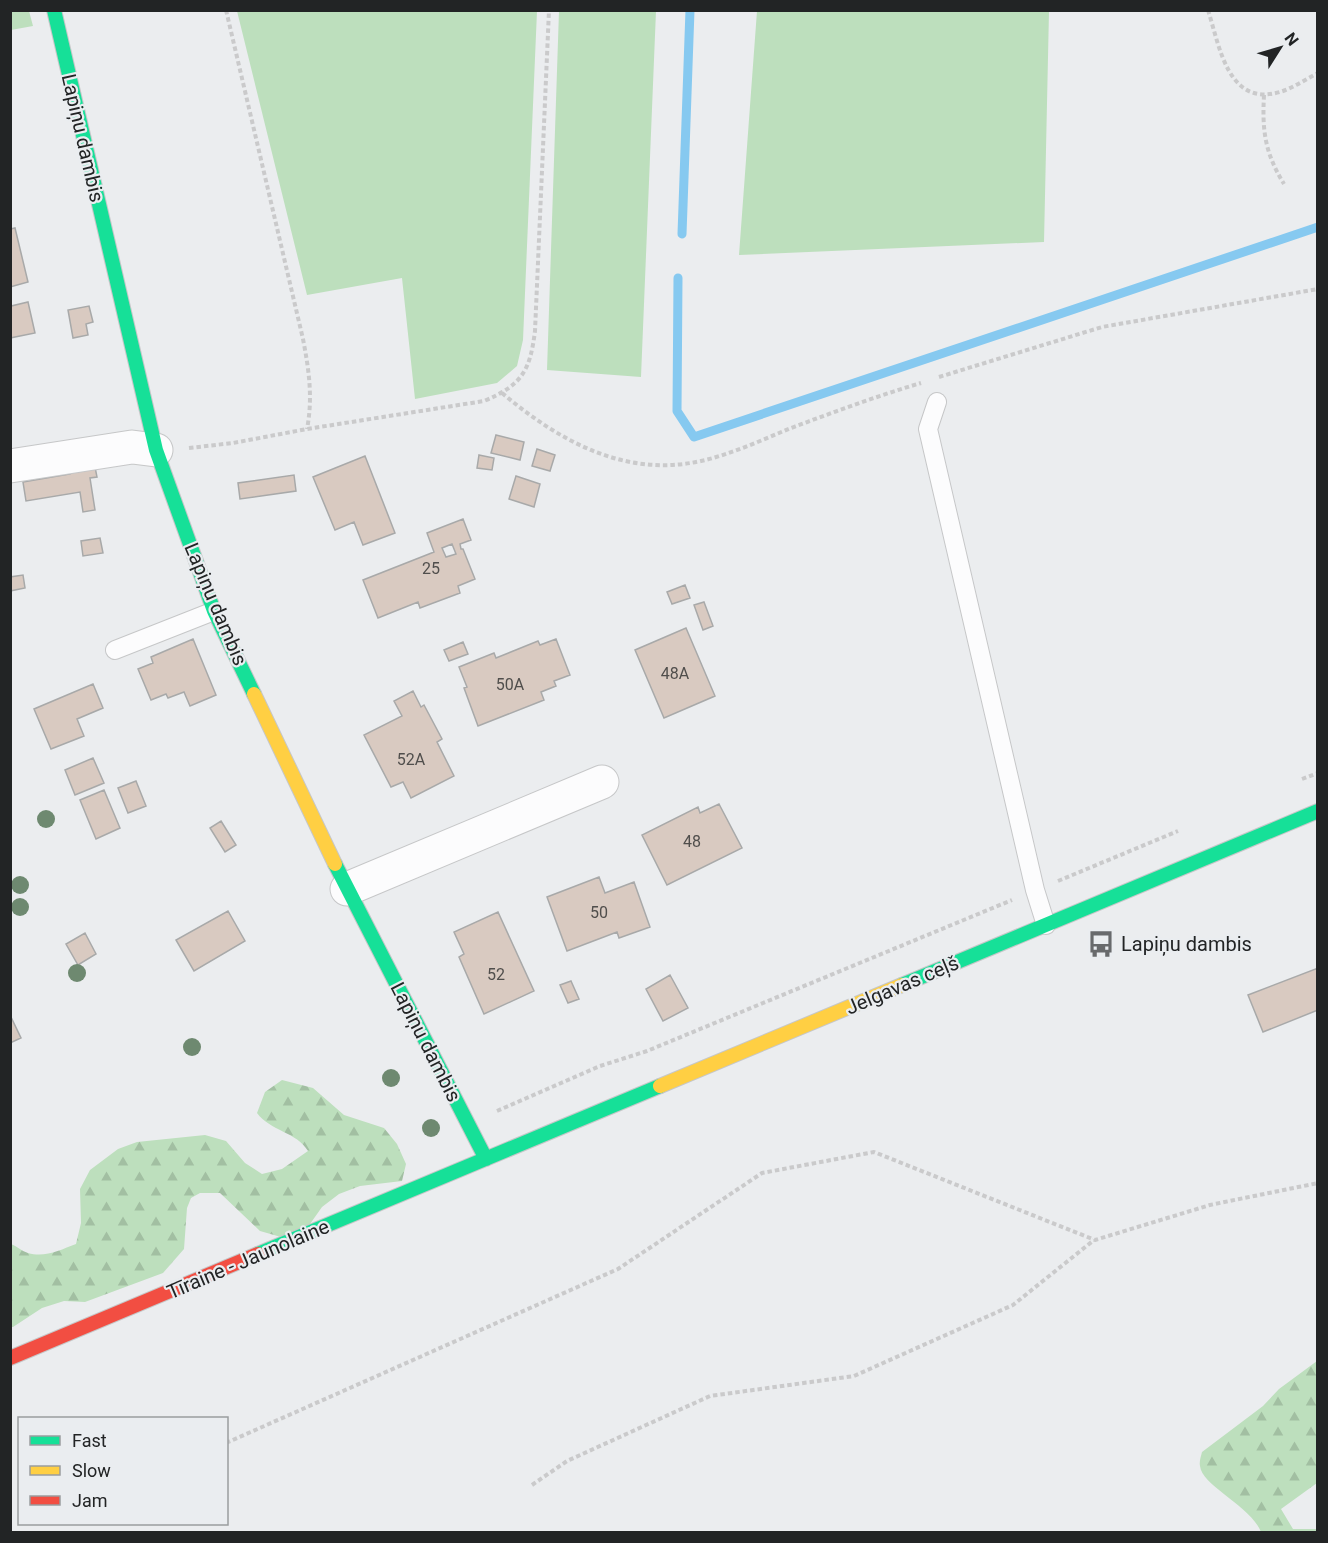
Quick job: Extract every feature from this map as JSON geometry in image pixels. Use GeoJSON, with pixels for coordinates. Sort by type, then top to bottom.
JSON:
{"type":"FeatureCollection","features":[{"type":"Feature","properties":{"kind":"main road","name":"Lapiņu dambis"},"geometry":{"type":"LineString","coordinates":[[54,10],[156,450],[214,611],[347,889],[486,1159]]}},
{"type":"Feature","properties":{"kind":"main road","name":"Jelgavas ceļš"},"geometry":{"type":"LineString","coordinates":[[486,1159],[1317,811]]}},
{"type":"Feature","properties":{"kind":"main road","name":"Tīraine - Jaunolaine"},"geometry":{"type":"LineString","coordinates":[[10,1358],[486,1159]]}},
{"type":"Feature","properties":{"kind":"street"},"geometry":{"type":"LineString","coordinates":[[10,466],[132,447],[156,450]]}},
{"type":"Feature","properties":{"kind":"street"},"geometry":{"type":"LineString","coordinates":[[347,889],[602,782]]}},
{"type":"Feature","properties":{"kind":"lane"},"geometry":{"type":"LineString","coordinates":[[937,402],[928,429],[1035,891],[1046,925]]}},
{"type":"Feature","properties":{"kind":"lane"},"geometry":{"type":"LineString","coordinates":[[115,650],[214,611]]}},
{"type":"Feature","properties":{"kind":"path"},"geometry":{"type":"LineString","coordinates":[[226,10],[303,339],[310,378],[311,410],[307,429]]}},
{"type":"Feature","properties":{"kind":"path"},"geometry":{"type":"LineString","coordinates":[[156,450],[233,444],[307,429],[484,400],[502,393],[519,380],[533,353],[536,331],[549,10]]}},
{"type":"Feature","properties":{"kind":"path"},"geometry":{"type":"LineString","coordinates":[[1208,10],[1230,74],[1239,86],[1249,92],[1264,95],[1283,91],[1317,73]]}},
{"type":"Feature","properties":{"kind":"path"},"geometry":{"type":"LineString","coordinates":[[1264,95],[1262,122],[1264,139],[1269,156],[1284,183]]}},
{"type":"Feature","properties":{"kind":"path"},"geometry":{"type":"LineString","coordinates":[[502,393],[526,414],[552,431],[604,456],[628,463],[652,466],[677,465],[726,454],[889,393],[1102,327],[1317,289]]}},
{"type":"Feature","properties":{"kind":"path"},"geometry":{"type":"LineString","coordinates":[[1296,782],[1317,773]]}},
{"type":"Feature","properties":{"kind":"path"},"geometry":{"type":"LineString","coordinates":[[468,1124],[600,1066],[647,1051],[1187,827]]}},
{"type":"Feature","properties":{"kind":"path"},"geometry":{"type":"LineString","coordinates":[[228,1442],[618,1269],[762,1173],[874,1152],[1095,1240]]}},
{"type":"Feature","properties":{"kind":"path"},"geometry":{"type":"LineString","coordinates":[[531,1485],[567,1461],[710,1396],[854,1376],[1013,1305],[1095,1240],[1210,1204],[1317,1183]]}},
{"type":"Feature","properties":{"kind":"green space"},"geometry":{"type":"Polygon","coordinates":[[[10,11],[29,11],[33,26],[11,30],[10,11]]]}},
{"type":"Feature","properties":{"kind":"green space"},"geometry":{"type":"Polygon","coordinates":[[[237,11],[537,11],[523,340],[517,366],[497,383],[415,399],[402,278],[307,295],[237,11]]]}},
{"type":"Feature","properties":{"kind":"green space"},"geometry":{"type":"Polygon","coordinates":[[[559,11],[656,11],[641,377],[547,370],[559,11]]]}},
{"type":"Feature","properties":{"kind":"green space"},"geometry":{"type":"Polygon","coordinates":[[[757,11],[1049,11],[1044,242],[739,255],[757,11]]]}},
{"type":"Feature","properties":{"kind":"green space"},"geometry":{"type":"Polygon","coordinates":[[[282,1080],[313,1088],[344,1115],[384,1128],[397,1144],[406,1164],[402,1181],[360,1186],[339,1194],[322,1207],[310,1224],[281,1237],[260,1231],[220,1193],[200,1193],[191,1198],[187,1208],[184,1249],[163,1273],[85,1302],[64,1301],[42,1308],[11,1327],[11,1244],[26,1252],[40,1255],[76,1244],[81,1223],[80,1189],[90,1170],[118,1149],[137,1142],[205,1135],[226,1141],[245,1163],[262,1174],[282,1169],[308,1151],[297,1140],[269,1124],[257,1113],[265,1092],[282,1080]]]}},
{"type":"Feature","properties":{"kind":"green space"},"geometry":{"type":"Polygon","coordinates":[[[1317,1361],[1317,1483],[1281,1509],[1293,1529],[1317,1529],[1317,1532],[1261,1532],[1248,1514],[1203,1474],[1200,1464],[1202,1452],[1317,1361]]]}},
{"type":"Feature","properties":{"kind":"building"},"geometry":{"type":"Polygon","coordinates":[[[15,228],[28,282],[10,287],[10,229],[15,228]]]}},
{"type":"Feature","properties":{"kind":"building"},"geometry":{"type":"Polygon","coordinates":[[[28,302],[35,333],[10,338],[10,303],[11,306],[28,302]]]}},
{"type":"Feature","properties":{"kind":"building"},"geometry":{"type":"Polygon","coordinates":[[[89,306],[93,322],[86,324],[88,335],[73,338],[68,310],[89,306]]]}},
{"type":"Feature","properties":{"kind":"building"},"geometry":{"type":"Polygon","coordinates":[[[496,435],[524,442],[520,460],[491,453],[496,435]]]}},
{"type":"Feature","properties":{"kind":"building"},"geometry":{"type":"Polygon","coordinates":[[[537,449],[555,455],[550,471],[532,466],[537,449]]]}},
{"type":"Feature","properties":{"kind":"building"},"geometry":{"type":"Polygon","coordinates":[[[479,455],[494,458],[492,470],[477,468],[479,455]]]}},
{"type":"Feature","properties":{"kind":"building"},"geometry":{"type":"Polygon","coordinates":[[[365,456],[395,533],[363,545],[354,522],[335,530],[313,477],[365,456]]]}},
{"type":"Feature","properties":{"kind":"building"},"geometry":{"type":"Polygon","coordinates":[[[94,462],[97,477],[90,478],[95,510],[83,512],[80,492],[26,501],[23,482],[70,474],[69,467],[94,462]]]}},
{"type":"Feature","properties":{"kind":"building"},"geometry":{"type":"Polygon","coordinates":[[[294,475],[296,491],[240,499],[238,483],[294,475]]]}},
{"type":"Feature","properties":{"kind":"building"},"geometry":{"type":"Polygon","coordinates":[[[516,476],[540,484],[534,507],[509,499],[516,476]]]}},
{"type":"Feature","properties":{"kind":"building"},"geometry":{"type":"Polygon","coordinates":[[[463,519],[471,540],[460,544],[461,549],[463,549],[475,579],[458,586],[460,593],[420,608],[418,602],[378,618],[363,580],[434,552],[427,533],[463,519]],[[452,544],[442,548],[446,557],[456,554],[452,544]]]}},
{"type":"Feature","properties":{"kind":"building"},"geometry":{"type":"Polygon","coordinates":[[[100,538],[103,553],[83,556],[81,541],[100,538]]]}},
{"type":"Feature","properties":{"kind":"building"},"geometry":{"type":"Polygon","coordinates":[[[23,575],[25,588],[10,591],[10,577],[23,575]]]}},
{"type":"Feature","properties":{"kind":"building"},"geometry":{"type":"Polygon","coordinates":[[[685,585],[690,598],[672,604],[667,592],[685,585]]]}},
{"type":"Feature","properties":{"kind":"building"},"geometry":{"type":"Polygon","coordinates":[[[704,602],[713,626],[703,630],[694,605],[704,602]]]}},
{"type":"Feature","properties":{"kind":"building"},"geometry":{"type":"Polygon","coordinates":[[[686,628],[715,696],[664,718],[635,650],[686,628]]]}},
{"type":"Feature","properties":{"kind":"building"},"geometry":{"type":"Polygon","coordinates":[[[193,639],[216,695],[190,706],[184,692],[168,698],[166,694],[151,700],[138,669],[153,663],[151,657],[193,639]]]}},
{"type":"Feature","properties":{"kind":"building"},"geometry":{"type":"Polygon","coordinates":[[[556,639],[570,675],[554,681],[556,686],[541,692],[544,700],[478,726],[459,667],[494,653],[496,658],[538,641],[540,645],[556,639]]]}},
{"type":"Feature","properties":{"kind":"building"},"geometry":{"type":"Polygon","coordinates":[[[463,642],[468,654],[449,661],[444,650],[463,642]]]}},
{"type":"Feature","properties":{"kind":"building"},"geometry":{"type":"Polygon","coordinates":[[[93,684],[103,708],[77,719],[84,736],[51,749],[34,709],[93,684]]]}},
{"type":"Feature","properties":{"kind":"building"},"geometry":{"type":"Polygon","coordinates":[[[413,691],[421,707],[424,705],[442,739],[437,742],[454,776],[411,798],[403,782],[391,787],[364,735],[402,716],[394,701],[413,691]]]}},
{"type":"Feature","properties":{"kind":"building"},"geometry":{"type":"Polygon","coordinates":[[[93,758],[104,783],[75,795],[65,770],[93,758]]]}},
{"type":"Feature","properties":{"kind":"building"},"geometry":{"type":"Polygon","coordinates":[[[136,781],[146,806],[128,813],[118,788],[136,781]]]}},
{"type":"Feature","properties":{"kind":"building"},"geometry":{"type":"Polygon","coordinates":[[[104,790],[120,828],[96,839],[80,800],[104,790]]]}},
{"type":"Feature","properties":{"kind":"building"},"geometry":{"type":"Polygon","coordinates":[[[719,804],[742,848],[667,885],[642,835],[698,807],[700,813],[719,804]]]}},
{"type":"Feature","properties":{"kind":"building"},"geometry":{"type":"Polygon","coordinates":[[[221,821],[236,845],[225,852],[210,828],[221,821]]]}},
{"type":"Feature","properties":{"kind":"building"},"geometry":{"type":"Polygon","coordinates":[[[599,877],[605,893],[634,882],[650,927],[619,938],[617,932],[567,951],[547,897],[599,877]]]}},
{"type":"Feature","properties":{"kind":"building"},"geometry":{"type":"Polygon","coordinates":[[[228,911],[245,941],[194,971],[176,940],[228,911]]]}},
{"type":"Feature","properties":{"kind":"building"},"geometry":{"type":"Polygon","coordinates":[[[498,912],[534,991],[484,1014],[459,957],[464,954],[454,932],[498,912]]]}},
{"type":"Feature","properties":{"kind":"building"},"geometry":{"type":"Polygon","coordinates":[[[85,933],[96,954],[78,965],[66,944],[85,933]]]}},
{"type":"Feature","properties":{"kind":"building"},"geometry":{"type":"Polygon","coordinates":[[[1318,968],[1318,1010],[1263,1032],[1248,995],[1318,968]]]}},
{"type":"Feature","properties":{"kind":"building"},"geometry":{"type":"Polygon","coordinates":[[[670,975],[688,1008],[663,1021],[646,989],[670,975]]]}},
{"type":"Feature","properties":{"kind":"building"},"geometry":{"type":"Polygon","coordinates":[[[571,981],[579,999],[568,1003],[560,985],[571,981]]]}},
{"type":"Feature","properties":{"kind":"building"},"geometry":{"type":"Polygon","coordinates":[[[10,1015],[21,1038],[10,1043],[10,1015]]]}},
{"type":"Feature","properties":{"kind":"waterway"},"geometry":{"type":"LineString","coordinates":[[682,234],[690,10]]}},
{"type":"Feature","properties":{"kind":"waterway"},"geometry":{"type":"LineString","coordinates":[[678,278],[677,411],[694,437],[1318,227]]}},
{"type":"Feature","properties":{"kind":"traffic: fast"},"geometry":{"type":"LineString","coordinates":[[54,10],[156,450],[214,611],[254,694]]}},
{"type":"Feature","properties":{"kind":"traffic: fast"},"geometry":{"type":"LineString","coordinates":[[902,985],[1318,811]]}},
{"type":"Feature","properties":{"kind":"traffic: fast"},"geometry":{"type":"LineString","coordinates":[[335,864],[486,1159]]}},
{"type":"Feature","properties":{"kind":"traffic: fast"},"geometry":{"type":"LineString","coordinates":[[258,1254],[660,1086]]}},
{"type":"Feature","properties":{"kind":"traffic: slow"},"geometry":{"type":"LineString","coordinates":[[254,694],[335,864]]}},
{"type":"Feature","properties":{"kind":"traffic: slow"},"geometry":{"type":"LineString","coordinates":[[660,1086],[902,985]]}},
{"type":"Feature","properties":{"kind":"traffic: jam"},"geometry":{"type":"LineString","coordinates":[[10,1358],[258,1254]]}},
{"type":"Feature","properties":{"kind":"place","name":"Lapiņu dambis"},"geometry":{"type":"Point","coordinates":[1101,944]}}]}
